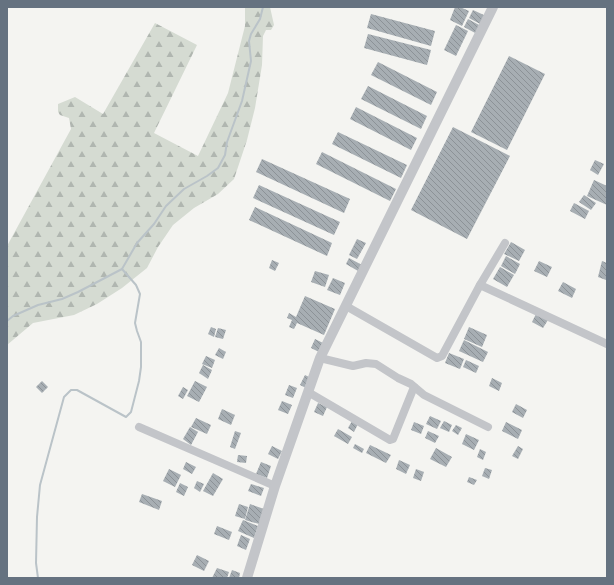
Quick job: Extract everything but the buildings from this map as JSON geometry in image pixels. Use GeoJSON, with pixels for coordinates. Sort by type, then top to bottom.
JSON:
{"type":"FeatureCollection","features":[{"type":"Feature","properties":{"kind":"street"},"geometry":{"type":"LineString","coordinates":[[246,578],[275,486],[320,358],[493,7]]}},
{"type":"Feature","properties":{"kind":"street"},"geometry":{"type":"LineString","coordinates":[[346,306],[436,358],[440,358],[504,243]]}},
{"type":"Feature","properties":{"kind":"street"},"geometry":{"type":"LineString","coordinates":[[480,285],[607,344]]}},
{"type":"Feature","properties":{"kind":"street"},"geometry":{"type":"LineString","coordinates":[[320,358],[353,366],[371,363],[376,364],[398,378],[411,384],[424,395],[488,427]]}},
{"type":"Feature","properties":{"kind":"street"},"geometry":{"type":"LineString","coordinates":[[308,392],[390,440],[394,439],[414,387]]}},
{"type":"Feature","properties":{"kind":"street"},"geometry":{"type":"LineString","coordinates":[[139,427],[275,486]]}},
{"type":"Feature","properties":{"kind":"green space"},"geometry":{"type":"Polygon","coordinates":[[[245,7],[270,7],[274,25],[271,30],[266,30],[263,36],[262,65],[255,108],[247,140],[234,179],[218,194],[194,208],[173,225],[158,247],[147,268],[122,288],[97,304],[74,315],[33,323],[7,345],[7,246],[71,129],[69,118],[60,115],[58,112],[58,104],[75,97],[103,114],[155,23],[197,45],[154,133],[198,156],[228,93],[245,26],[245,7]]]}},
{"type":"Feature","properties":{"kind":"waterway"},"geometry":{"type":"LineString","coordinates":[[7,321],[13,316],[38,305],[62,299],[78,292],[122,269],[137,243],[154,224],[166,206],[184,189],[218,168],[225,155],[227,142],[242,101],[251,61],[249,41],[251,34],[260,19],[263,7]]}},
{"type":"Feature","properties":{"kind":"waterway"},"geometry":{"type":"LineString","coordinates":[[38,578],[36,563],[37,517],[40,485],[64,397],[71,390],[77,390],[126,417],[131,412],[141,367],[141,342],[135,323],[140,294],[136,285],[122,269]]}}]}
